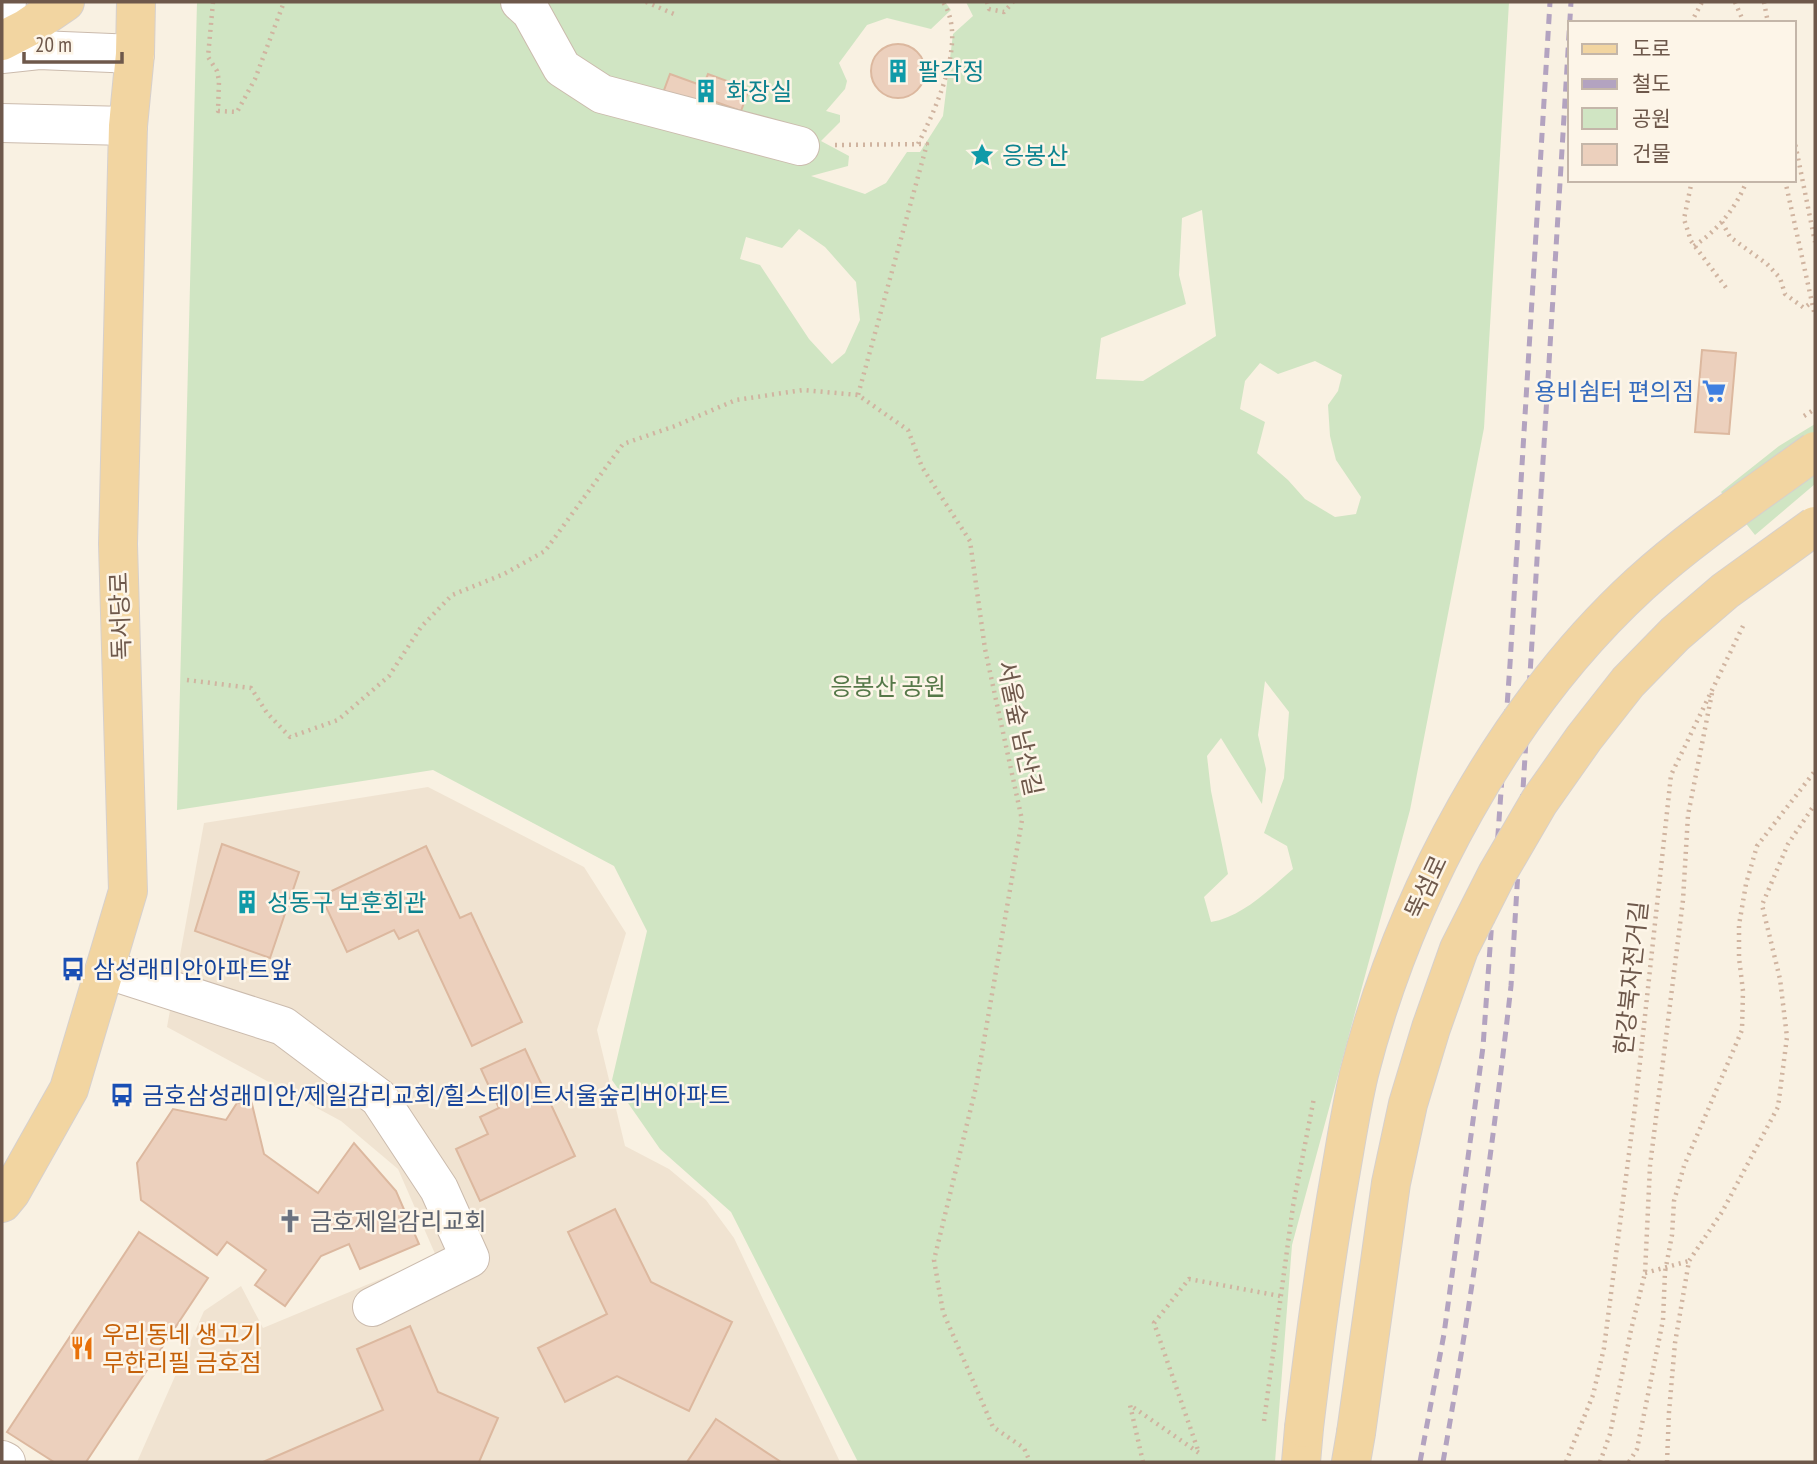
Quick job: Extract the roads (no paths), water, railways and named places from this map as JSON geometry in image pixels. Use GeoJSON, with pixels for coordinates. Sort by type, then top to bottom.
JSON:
{"type":"FeatureCollection","features":[{"type":"Feature","properties":{"kind":"main road"},"geometry":{"type":"LineString","coordinates":[[2,41],[27,28],[65,2]]}},
{"type":"Feature","properties":{"kind":"main road","name":"독서당로"},"geometry":{"type":"LineString","coordinates":[[2,1203],[11,1192],[69,1089],[128,891],[118,544],[128,127],[135,54],[136,2]]}},
{"type":"Feature","properties":{"kind":"main road","name":"뚝섬로"},"geometry":{"type":"LineString","coordinates":[[1302,1445],[1321,1286],[1358,1076],[1378,1006],[1431,872],[1464,811],[1503,750],[1544,691],[1588,637],[1640,584],[1704,531],[1815,452]]}},
{"type":"Feature","properties":{"kind":"main road"},"geometry":{"type":"LineString","coordinates":[[1353,1448],[1391,1183],[1408,1104],[1459,948],[1539,802],[1628,682],[1675,634],[1725,591],[1815,526]]}},
{"type":"Feature","properties":{"kind":"street"},"geometry":{"type":"LineString","coordinates":[[2,5],[6,2]]}},
{"type":"Feature","properties":{"kind":"street"},"geometry":{"type":"LineString","coordinates":[[520,2],[531,12],[562,68],[602,94],[800,146]]}},
{"type":"Feature","properties":{"kind":"street"},"geometry":{"type":"LineString","coordinates":[[2,54],[39,50],[135,54]]}},
{"type":"Feature","properties":{"kind":"street"},"geometry":{"type":"LineString","coordinates":[[2,123],[128,127]]}},
{"type":"Feature","properties":{"kind":"street"},"geometry":{"type":"LineString","coordinates":[[105,969],[283,1026],[379,1098],[439,1189],[470,1258],[372,1307]]}},
{"type":"Feature","properties":{"kind":"railway"},"geometry":{"type":"LineString","coordinates":[[1420,1462],[1444,1334],[1483,1047],[1510,664],[1550,2]]}},
{"type":"Feature","properties":{"kind":"railway"},"geometry":{"type":"LineString","coordinates":[[1570,21],[1571,2]]}},
{"type":"Feature","properties":{"kind":"railway"},"geometry":{"type":"LineString","coordinates":[[1443,1462],[1481,1224],[1511,986],[1568,51]]}},
{"type":"Feature","properties":{"kind":"place","name":"팔각정"},"geometry":{"type":"Point","coordinates":[898,71]}},
{"type":"Feature","properties":{"kind":"place","name":"화장실"},"geometry":{"type":"Point","coordinates":[706,91]}},
{"type":"Feature","properties":{"kind":"place","name":"응봉산"},"geometry":{"type":"Point","coordinates":[982,155]}},
{"type":"Feature","properties":{"kind":"place","name":"용비쉼터 편의점"},"geometry":{"type":"Point","coordinates":[1714,391]}},
{"type":"Feature","properties":{"kind":"place","name":"성동구 보훈회관"},"geometry":{"type":"Point","coordinates":[247,902]}},
{"type":"Feature","properties":{"kind":"place","name":"삼성래미안아파트앞"},"geometry":{"type":"Point","coordinates":[73,969]}},
{"type":"Feature","properties":{"kind":"place","name":"금호삼성래미안/제일감리교회/힐스테이트서울숲리버아파트"},"geometry":{"type":"Point","coordinates":[122,1095]}},
{"type":"Feature","properties":{"kind":"place","name":"금호제일감리교회"},"geometry":{"type":"Point","coordinates":[290,1221]}},
{"type":"Feature","properties":{"kind":"place","name":"우리동네 생고기 무한리필 금호점"},"geometry":{"type":"Point","coordinates":[82,1348]}},
{"type":"Feature","properties":{"kind":"park label","name":"응봉산 공원"},"geometry":{"type":"Point","coordinates":[888,686]}}]}
